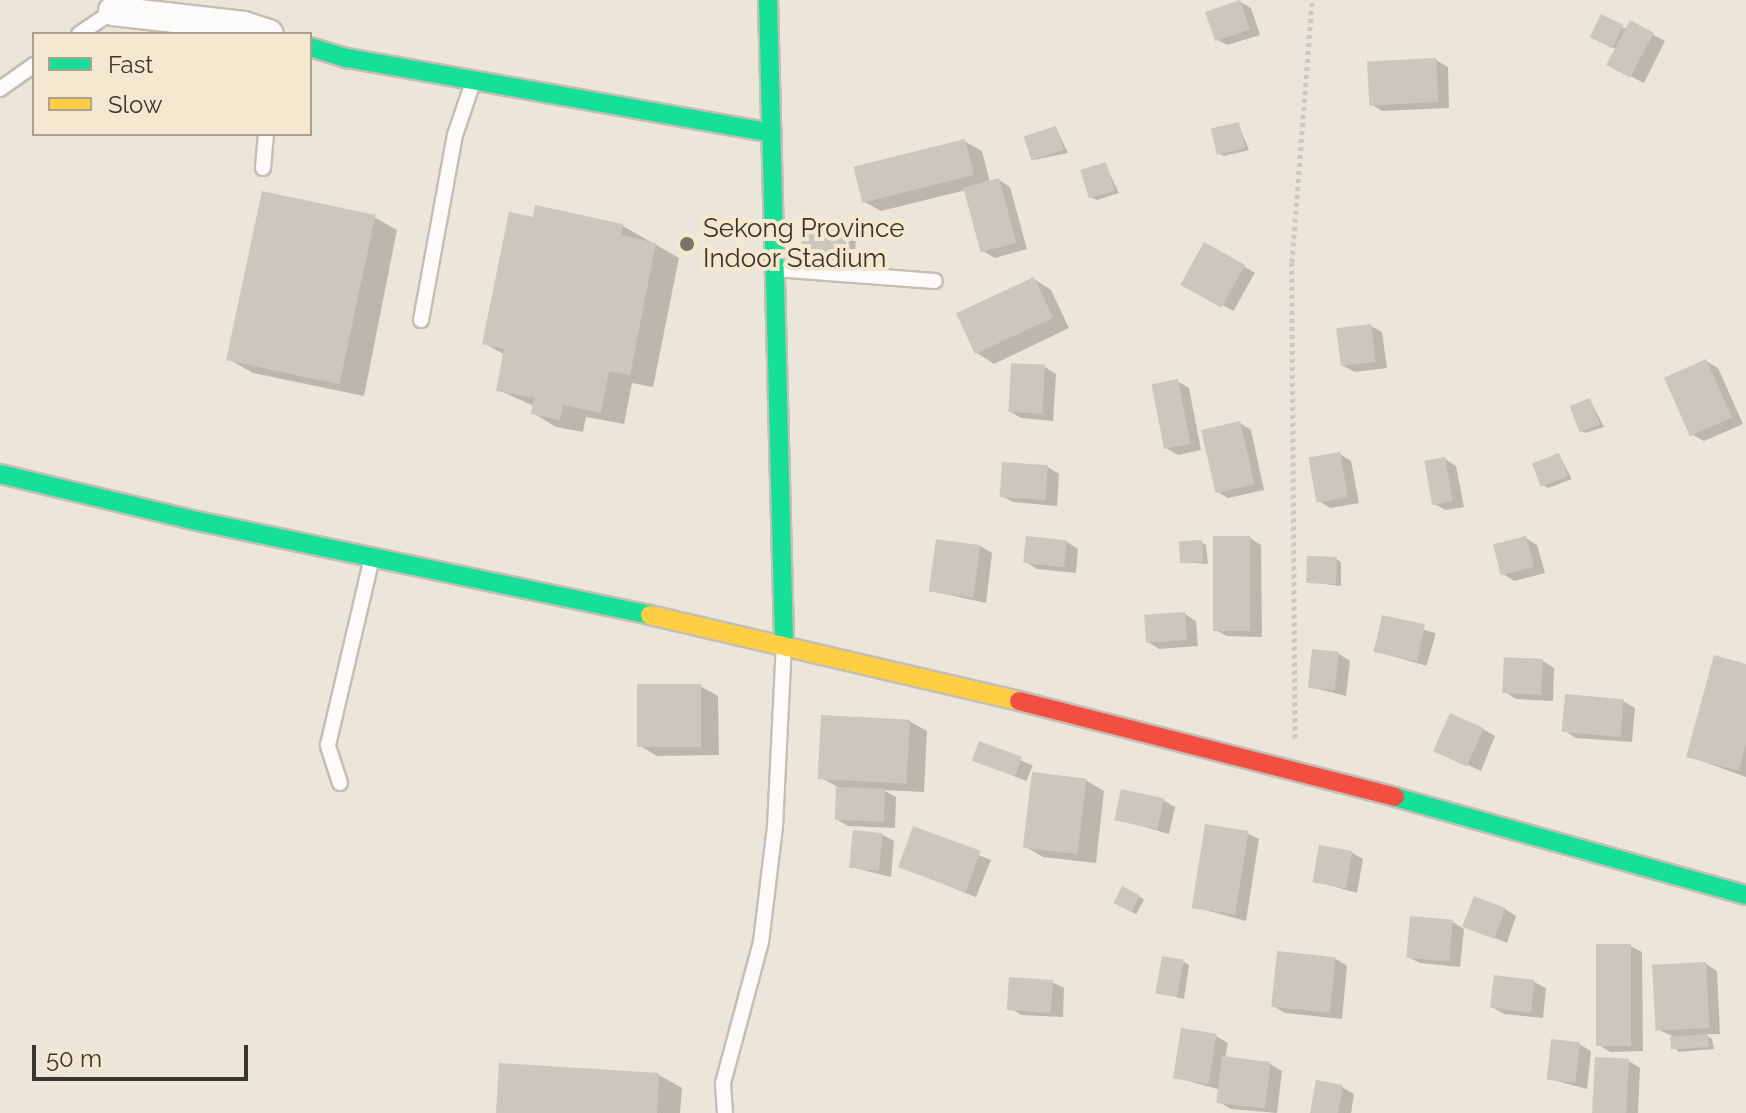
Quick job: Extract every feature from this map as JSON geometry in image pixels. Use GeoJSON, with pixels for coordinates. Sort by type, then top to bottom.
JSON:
{"type":"FeatureCollection","features":[{"type":"Feature","properties":{"kind":"street"},"geometry":{"type":"LineString","coordinates":[[768,0],[784,643]]}},
{"type":"Feature","properties":{"kind":"street"},"geometry":{"type":"LineString","coordinates":[[121,6],[258,32]]}},
{"type":"Feature","properties":{"kind":"street"},"geometry":{"type":"LineString","coordinates":[[312,47],[473,81],[771,133]]}},
{"type":"Feature","properties":{"kind":"street"},"geometry":{"type":"LineString","coordinates":[[0,474],[372,557],[784,643],[1296,769],[1746,895]]}},
{"type":"Feature","properties":{"kind":"lane"},"geometry":{"type":"LineString","coordinates":[[82,32],[121,6]]}},
{"type":"Feature","properties":{"kind":"lane"},"geometry":{"type":"LineString","coordinates":[[0,89],[32,66]]}},
{"type":"Feature","properties":{"kind":"lane"},"geometry":{"type":"LineString","coordinates":[[421,320],[455,135],[473,81]]}},
{"type":"Feature","properties":{"kind":"lane"},"geometry":{"type":"LineString","coordinates":[[263,168],[266,136]]}},
{"type":"Feature","properties":{"kind":"lane"},"geometry":{"type":"LineString","coordinates":[[774,269],[935,281]]}},
{"type":"Feature","properties":{"kind":"lane"},"geometry":{"type":"LineString","coordinates":[[340,783],[328,745],[372,557]]}},
{"type":"Feature","properties":{"kind":"lane"},"geometry":{"type":"LineString","coordinates":[[725,1113],[723,1083],[761,942],[775,827],[784,643]]}},
{"type":"Feature","properties":{"kind":"path"},"geometry":{"type":"LineString","coordinates":[[1296,769],[1292,262],[1312,0]]}},
{"type":"Feature","properties":{"kind":"building"},"geometry":{"type":"Polygon","coordinates":[[[1240,0],[1250,29],[1215,41],[1205,12],[1240,0]]]}},
{"type":"Feature","properties":{"kind":"building"},"geometry":{"type":"Polygon","coordinates":[[[1601,14],[1623,25],[1612,48],[1590,37],[1601,14]]]}},
{"type":"Feature","properties":{"kind":"building"},"geometry":{"type":"Polygon","coordinates":[[[1630,20],[1654,33],[1630,78],[1606,65],[1630,20]]]}},
{"type":"Feature","properties":{"kind":"building"},"geometry":{"type":"Polygon","coordinates":[[[1436,58],[1438,102],[1369,106],[1367,62],[1436,58]]]}},
{"type":"Feature","properties":{"kind":"building"},"geometry":{"type":"Polygon","coordinates":[[[1239,122],[1245,148],[1217,155],[1211,129],[1239,122]]]}},
{"type":"Feature","properties":{"kind":"building"},"geometry":{"type":"Polygon","coordinates":[[[1056,126],[1064,150],[1031,160],[1024,137],[1056,126]]]}},
{"type":"Feature","properties":{"kind":"building"},"geometry":{"type":"Polygon","coordinates":[[[965,139],[974,175],[862,203],[853,167],[965,139]]]}},
{"type":"Feature","properties":{"kind":"building"},"geometry":{"type":"Polygon","coordinates":[[[1106,162],[1115,191],[1089,199],[1080,170],[1106,162]]]}},
{"type":"Feature","properties":{"kind":"building"},"geometry":{"type":"Polygon","coordinates":[[[999,178],[1016,243],[981,252],[963,188],[999,178]]]}},
{"type":"Feature","properties":{"kind":"building"},"geometry":{"type":"Polygon","coordinates":[[[262,191],[375,215],[339,384],[226,360],[262,191]]]}},
{"type":"Feature","properties":{"kind":"building"},"geometry":{"type":"Polygon","coordinates":[[[535,205],[623,224],[621,235],[656,243],[630,375],[609,371],[601,413],[563,405],[560,420],[531,414],[534,398],[496,391],[504,349],[482,344],[509,212],[533,217],[535,205]]]}},
{"type":"Feature","properties":{"kind":"building"},"geometry":{"type":"Polygon","coordinates":[[[803,227],[845,231],[843,257],[801,253],[803,227]]]}},
{"type":"Feature","properties":{"kind":"building"},"geometry":{"type":"Polygon","coordinates":[[[1204,242],[1245,265],[1221,308],[1180,285],[1204,242]]]}},
{"type":"Feature","properties":{"kind":"building"},"geometry":{"type":"Polygon","coordinates":[[[1034,277],[1053,318],[975,354],[956,313],[1034,277]]]}},
{"type":"Feature","properties":{"kind":"building"},"geometry":{"type":"Polygon","coordinates":[[[1371,324],[1376,362],[1341,366],[1336,328],[1371,324]]]}},
{"type":"Feature","properties":{"kind":"building"},"geometry":{"type":"Polygon","coordinates":[[[1706,359],[1732,417],[1690,436],[1664,378],[1706,359]]]}},
{"type":"Feature","properties":{"kind":"building"},"geometry":{"type":"Polygon","coordinates":[[[1011,363],[1045,365],[1042,414],[1008,412],[1011,363]]]}},
{"type":"Feature","properties":{"kind":"building"},"geometry":{"type":"Polygon","coordinates":[[[1178,379],[1191,444],[1164,449],[1151,384],[1178,379]]]}},
{"type":"Feature","properties":{"kind":"building"},"geometry":{"type":"Polygon","coordinates":[[[1590,398],[1600,424],[1579,432],[1569,406],[1590,398]]]}},
{"type":"Feature","properties":{"kind":"building"},"geometry":{"type":"Polygon","coordinates":[[[1240,421],[1255,484],[1216,493],[1201,430],[1240,421]]]}},
{"type":"Feature","properties":{"kind":"building"},"geometry":{"type":"Polygon","coordinates":[[[1340,452],[1348,497],[1316,503],[1308,458],[1340,452]]]}},
{"type":"Feature","properties":{"kind":"building"},"geometry":{"type":"Polygon","coordinates":[[[1559,453],[1568,476],[1541,487],[1532,463],[1559,453]]]}},
{"type":"Feature","properties":{"kind":"building"},"geometry":{"type":"Polygon","coordinates":[[[1445,457],[1453,501],[1432,505],[1424,461],[1445,457]]]}},
{"type":"Feature","properties":{"kind":"building"},"geometry":{"type":"Polygon","coordinates":[[[1002,462],[1048,465],[1045,500],[1000,497],[1002,462]]]}},
{"type":"Feature","properties":{"kind":"building"},"geometry":{"type":"Polygon","coordinates":[[[1026,536],[1067,540],[1064,567],[1023,563],[1026,536]]]}},
{"type":"Feature","properties":{"kind":"building"},"geometry":{"type":"Polygon","coordinates":[[[1213,536],[1250,536],[1250,631],[1213,631],[1213,536]]]}},
{"type":"Feature","properties":{"kind":"building"},"geometry":{"type":"Polygon","coordinates":[[[1526,536],[1534,567],[1501,575],[1493,544],[1526,536]]]}},
{"type":"Feature","properties":{"kind":"building"},"geometry":{"type":"Polygon","coordinates":[[[936,539],[981,545],[973,598],[929,591],[936,539]]]}},
{"type":"Feature","properties":{"kind":"building"},"geometry":{"type":"Polygon","coordinates":[[[1202,540],[1203,562],[1180,563],[1179,541],[1202,540]]]}},
{"type":"Feature","properties":{"kind":"building"},"geometry":{"type":"Polygon","coordinates":[[[1307,556],[1337,557],[1336,584],[1306,583],[1307,556]]]}},
{"type":"Feature","properties":{"kind":"building"},"geometry":{"type":"Polygon","coordinates":[[[1185,612],[1187,640],[1146,643],[1144,615],[1185,612]]]}},
{"type":"Feature","properties":{"kind":"building"},"geometry":{"type":"Polygon","coordinates":[[[1382,615],[1425,624],[1417,661],[1374,652],[1382,615]]]}},
{"type":"Feature","properties":{"kind":"building"},"geometry":{"type":"Polygon","coordinates":[[[1312,649],[1339,652],[1335,691],[1308,688],[1312,649]]]}},
{"type":"Feature","properties":{"kind":"building"},"geometry":{"type":"Polygon","coordinates":[[[1714,655],[1746,664],[1746,743],[1739,771],[1686,757],[1714,655]]]}},
{"type":"Feature","properties":{"kind":"building"},"geometry":{"type":"Polygon","coordinates":[[[1504,657],[1543,659],[1541,695],[1502,693],[1504,657]]]}},
{"type":"Feature","properties":{"kind":"building"},"geometry":{"type":"Polygon","coordinates":[[[637,684],[701,684],[701,747],[637,747],[637,684]]]}},
{"type":"Feature","properties":{"kind":"building"},"geometry":{"type":"Polygon","coordinates":[[[1565,694],[1624,699],[1620,737],[1562,732],[1565,694]]]}},
{"type":"Feature","properties":{"kind":"building"},"geometry":{"type":"Polygon","coordinates":[[[1450,713],[1484,728],[1467,766],[1433,751],[1450,713]]]}},
{"type":"Feature","properties":{"kind":"building"},"geometry":{"type":"Polygon","coordinates":[[[821,715],[910,720],[907,784],[818,779],[821,715]]]}},
{"type":"Feature","properties":{"kind":"building"},"geometry":{"type":"Polygon","coordinates":[[[979,741],[1022,757],[1015,776],[972,761],[979,741]]]}},
{"type":"Feature","properties":{"kind":"building"},"geometry":{"type":"Polygon","coordinates":[[[1032,772],[1087,779],[1077,854],[1023,847],[1032,772]]]}},
{"type":"Feature","properties":{"kind":"building"},"geometry":{"type":"Polygon","coordinates":[[[836,787],[885,789],[884,822],[835,820],[836,787]]]}},
{"type":"Feature","properties":{"kind":"building"},"geometry":{"type":"Polygon","coordinates":[[[1121,789],[1164,798],[1157,829],[1114,820],[1121,789]]]}},
{"type":"Feature","properties":{"kind":"building"},"geometry":{"type":"Polygon","coordinates":[[[1205,824],[1248,831],[1235,915],[1192,908],[1205,824]]]}},
{"type":"Feature","properties":{"kind":"building"},"geometry":{"type":"Polygon","coordinates":[[[913,826],[981,851],[966,892],[898,867],[913,826]]]}},
{"type":"Feature","properties":{"kind":"building"},"geometry":{"type":"Polygon","coordinates":[[[853,830],[883,833],[879,871],[849,868],[853,830]]]}},
{"type":"Feature","properties":{"kind":"building"},"geometry":{"type":"Polygon","coordinates":[[[1319,845],[1352,851],[1346,888],[1312,882],[1319,845]]]}},
{"type":"Feature","properties":{"kind":"building"},"geometry":{"type":"Polygon","coordinates":[[[1122,886],[1140,895],[1131,912],[1113,903],[1122,886]]]}},
{"type":"Feature","properties":{"kind":"building"},"geometry":{"type":"Polygon","coordinates":[[[1474,896],[1506,908],[1494,939],[1462,927],[1474,896]]]}},
{"type":"Feature","properties":{"kind":"building"},"geometry":{"type":"Polygon","coordinates":[[[1410,916],[1453,920],[1449,962],[1406,958],[1410,916]]]}},
{"type":"Feature","properties":{"kind":"building"},"geometry":{"type":"Polygon","coordinates":[[[1596,944],[1631,944],[1631,1046],[1596,1046],[1596,944]]]}},
{"type":"Feature","properties":{"kind":"building"},"geometry":{"type":"Polygon","coordinates":[[[1277,951],[1336,957],[1330,1013],[1271,1007],[1277,951]]]}},
{"type":"Feature","properties":{"kind":"building"},"geometry":{"type":"Polygon","coordinates":[[[1162,956],[1184,960],[1177,997],[1155,993],[1162,956]]]}},
{"type":"Feature","properties":{"kind":"building"},"geometry":{"type":"Polygon","coordinates":[[[1706,962],[1709,1028],[1656,1031],[1652,965],[1706,962]]]}},
{"type":"Feature","properties":{"kind":"building"},"geometry":{"type":"Polygon","coordinates":[[[1494,975],[1535,980],[1531,1013],[1490,1008],[1494,975]]]}},
{"type":"Feature","properties":{"kind":"building"},"geometry":{"type":"Polygon","coordinates":[[[1009,977],[1053,980],[1051,1013],[1007,1010],[1009,977]]]}},
{"type":"Feature","properties":{"kind":"building"},"geometry":{"type":"Polygon","coordinates":[[[1181,1028],[1217,1034],[1209,1084],[1173,1078],[1181,1028]]]}},
{"type":"Feature","properties":{"kind":"building"},"geometry":{"type":"Polygon","coordinates":[[[1708,1034],[1709,1047],[1671,1050],[1670,1037],[1708,1034]]]}},
{"type":"Feature","properties":{"kind":"building"},"geometry":{"type":"Polygon","coordinates":[[[1551,1039],[1580,1042],[1576,1083],[1547,1080],[1551,1039]]]}},
{"type":"Feature","properties":{"kind":"building"},"geometry":{"type":"Polygon","coordinates":[[[1222,1056],[1271,1062],[1265,1109],[1216,1103],[1222,1056]]]}},
{"type":"Feature","properties":{"kind":"building"},"geometry":{"type":"Polygon","coordinates":[[[1595,1057],[1629,1059],[1626,1113],[1592,1113],[1595,1057]]]}},
{"type":"Feature","properties":{"kind":"building"},"geometry":{"type":"Polygon","coordinates":[[[499,1063],[659,1073],[657,1113],[496,1113],[499,1063]]]}},
{"type":"Feature","properties":{"kind":"building"},"geometry":{"type":"Polygon","coordinates":[[[1316,1080],[1343,1085],[1338,1113],[1310,1113],[1316,1080]]]}},
{"type":"Feature","properties":{"kind":"traffic: fast"},"geometry":{"type":"LineString","coordinates":[[768,0],[784,643]]}},
{"type":"Feature","properties":{"kind":"traffic: fast"},"geometry":{"type":"LineString","coordinates":[[312,48],[347,58],[771,133]]}},
{"type":"Feature","properties":{"kind":"traffic: fast"},"geometry":{"type":"LineString","coordinates":[[0,474],[197,521],[650,615]]}},
{"type":"Feature","properties":{"kind":"traffic: fast"},"geometry":{"type":"LineString","coordinates":[[1395,797],[1746,895]]}},
{"type":"Feature","properties":{"kind":"traffic: slow"},"geometry":{"type":"LineString","coordinates":[[650,615],[1019,701]]}},
{"type":"Feature","properties":{"kind":"traffic: jam"},"geometry":{"type":"LineString","coordinates":[[1019,701],[1395,797]]}},
{"type":"Feature","properties":{"kind":"place","name":"Sekong Province Indoor Stadium"},"geometry":{"type":"Point","coordinates":[687,244]}}]}
